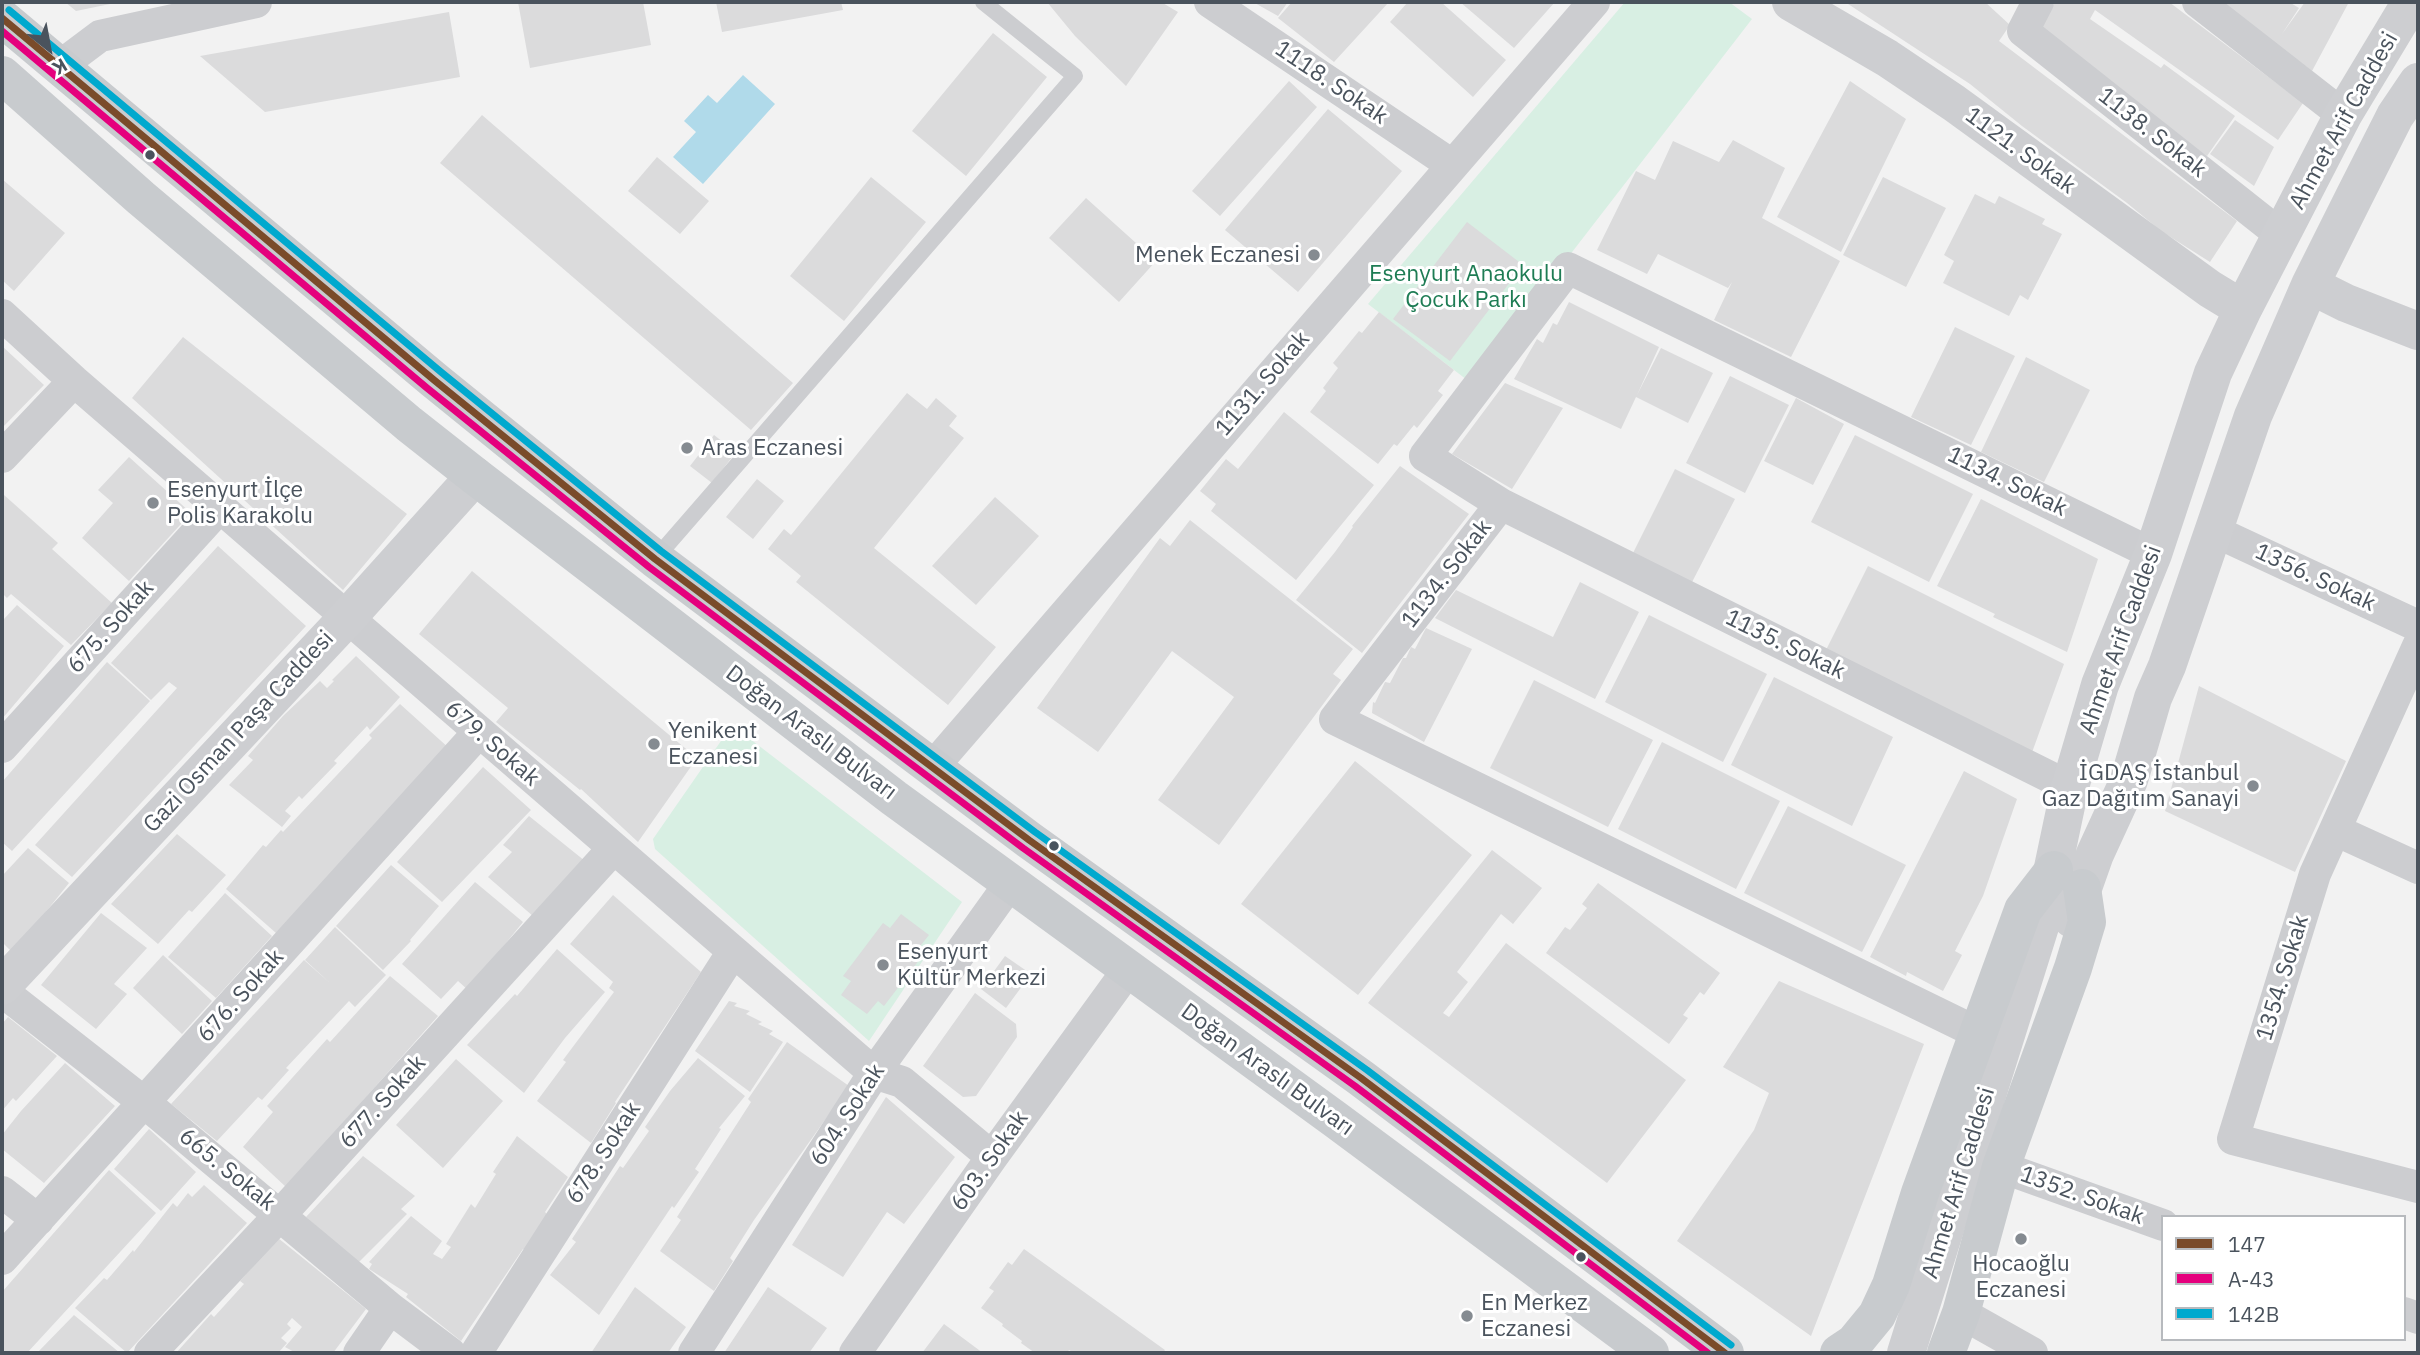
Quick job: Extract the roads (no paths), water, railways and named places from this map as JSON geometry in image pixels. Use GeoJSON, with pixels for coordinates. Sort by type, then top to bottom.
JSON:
{"type":"FeatureCollection","features":[{"type":"Feature","properties":{"kind":"main road","name":"Doğan Araslı Bulvarı"},"geometry":{"type":"LineString","coordinates":[[2,18],[434,380],[655,559],[1029,840],[1361,1078],[1725,1353]]}},
{"type":"Feature","properties":{"kind":"main road","name":"Doğan Araslı Bulvarı"},"geometry":{"type":"LineString","coordinates":[[2,75],[162,215],[409,424],[475,476],[894,798],[1336,1120],[1645,1351]]}},
{"type":"Feature","properties":{"kind":"main road"},"geometry":{"type":"LineString","coordinates":[[1839,1353],[1854,1343],[1877,1315],[1891,1285],[1920,1193],[2023,910],[2068,879],[2087,922],[2001,1167],[1961,1313],[1946,1353]]}},
{"type":"Feature","properties":{"kind":"street"},"geometry":{"type":"LineString","coordinates":[[60,66],[100,36],[256,2]]}},
{"type":"Feature","properties":{"kind":"street","name":"1118. Sokak"},"geometry":{"type":"LineString","coordinates":[[1210,2],[1452,165]]}},
{"type":"Feature","properties":{"kind":"street","name":"1131. Sokak"},"geometry":{"type":"LineString","coordinates":[[932,768],[1594,2]]}},
{"type":"Feature","properties":{"kind":"street","name":"1121. Sokak"},"geometry":{"type":"LineString","coordinates":[[1791,2],[1887,58],[2210,289],[2243,309]]}},
{"type":"Feature","properties":{"kind":"street","name":"1138. Sokak"},"geometry":{"type":"LineString","coordinates":[[2038,2],[2022,31],[2281,234]]}},
{"type":"Feature","properties":{"kind":"street"},"geometry":{"type":"LineString","coordinates":[[2198,2],[2343,115]]}},
{"type":"Feature","properties":{"kind":"street","name":"Ahmet Arif Caddesi"},"geometry":{"type":"LineString","coordinates":[[1927,1353],[2068,879],[2070,787],[2100,685],[2153,554],[2213,373],[2343,115],[2410,2]]}},
{"type":"Feature","properties":{"kind":"street","name":"Ahmet Arif Caddesi"},"geometry":{"type":"LineString","coordinates":[[1906,1353],[2042,920],[2068,879],[2095,854],[2129,780],[2153,698],[2167,666],[2253,416],[2310,285],[2395,116],[2418,82]]}},
{"type":"Feature","properties":{"kind":"street","name":"1134. Sokak"},"geometry":{"type":"LineString","coordinates":[[1978,1033],[1335,719],[1501,504],[1425,456],[1568,268],[2153,554]]}},
{"type":"Feature","properties":{"kind":"street"},"geometry":{"type":"LineString","coordinates":[[2310,285],[2346,303],[2418,331]]}},
{"type":"Feature","properties":{"kind":"street","name":"679. Sokak"},"geometry":{"type":"LineString","coordinates":[[2,315],[74,381],[732,953],[874,1073],[902,1082],[992,1157]]}},
{"type":"Feature","properties":{"kind":"street"},"geometry":{"type":"LineString","coordinates":[[2,457],[74,381]]}},
{"type":"Feature","properties":{"kind":"street","name":"Gazi Osman Paşa Caddesi"},"geometry":{"type":"LineString","coordinates":[[2,988],[347,618],[475,476]]}},
{"type":"Feature","properties":{"kind":"street","name":"1135. Sokak"},"geometry":{"type":"LineString","coordinates":[[1501,504],[2070,787]]}},
{"type":"Feature","properties":{"kind":"street","name":"675. Sokak"},"geometry":{"type":"LineString","coordinates":[[2,747],[220,507]]}},
{"type":"Feature","properties":{"kind":"street","name":"1356. Sokak"},"geometry":{"type":"LineString","coordinates":[[2212,530],[2418,626]]}},
{"type":"Feature","properties":{"kind":"street","name":"1354. Sokak"},"geometry":{"type":"LineString","coordinates":[[2418,646],[2315,874],[2233,1139],[2418,1186]]}},
{"type":"Feature","properties":{"kind":"street"},"geometry":{"type":"LineString","coordinates":[[2100,685],[2098,697],[2108,713],[2131,721],[2139,719],[2153,698]]}},
{"type":"Feature","properties":{"kind":"street","name":"676. Sokak"},"geometry":{"type":"LineString","coordinates":[[2,1259],[478,732]]}},
{"type":"Feature","properties":{"kind":"street"},"geometry":{"type":"LineString","coordinates":[[2335,830],[2418,867]]}},
{"type":"Feature","properties":{"kind":"street","name":"677. Sokak"},"geometry":{"type":"LineString","coordinates":[[150,1353],[281,1214],[612,849]]}},
{"type":"Feature","properties":{"kind":"street","name":"604. Sokak"},"geometry":{"type":"LineString","coordinates":[[694,1353],[874,1073],[1011,883]]}},
{"type":"Feature","properties":{"kind":"street","name":"678. Sokak"},"geometry":{"type":"LineString","coordinates":[[476,1353],[732,953]]}},
{"type":"Feature","properties":{"kind":"street","name":"603. Sokak"},"geometry":{"type":"LineString","coordinates":[[855,1353],[992,1157],[1128,970]]}},
{"type":"Feature","properties":{"kind":"street","name":"665. Sokak"},"geometry":{"type":"LineString","coordinates":[[2,988],[281,1214],[390,1308],[450,1353]]}},
{"type":"Feature","properties":{"kind":"street","name":"1352. Sokak"},"geometry":{"type":"LineString","coordinates":[[2001,1167],[2161,1224]]}},
{"type":"Feature","properties":{"kind":"street"},"geometry":{"type":"LineString","coordinates":[[2,1192],[38,1220]]}},
{"type":"Feature","properties":{"kind":"street"},"geometry":{"type":"LineString","coordinates":[[359,1353],[390,1308]]}},
{"type":"Feature","properties":{"kind":"street"},"geometry":{"type":"LineString","coordinates":[[1961,1313],[2032,1353]]}},
{"type":"Feature","properties":{"kind":"lane"},"geometry":{"type":"LineString","coordinates":[[655,559],[1075,76],[984,2]]}},
{"type":"Feature","properties":{"kind":"water"},"geometry":{"type":"Polygon","coordinates":[[[743,75],[775,104],[703,184],[673,157],[696,132],[684,121],[708,95],[717,103],[743,75]]]}},
{"type":"Feature","properties":{"kind":"place","name":"Menek Eczanesi"},"geometry":{"type":"Point","coordinates":[1314,255]}},
{"type":"Feature","properties":{"kind":"place","name":"Aras Eczanesi"},"geometry":{"type":"Point","coordinates":[687,448]}},
{"type":"Feature","properties":{"kind":"place","name":"Esenyurt İlçe Polis Karakolu"},"geometry":{"type":"Point","coordinates":[153,503]}},
{"type":"Feature","properties":{"kind":"place","name":"Yenikent Eczanesi"},"geometry":{"type":"Point","coordinates":[654,744]}},
{"type":"Feature","properties":{"kind":"place","name":"İGDAŞ İstanbul Gaz Dağıtım Sanayi"},"geometry":{"type":"Point","coordinates":[2253,786]}},
{"type":"Feature","properties":{"kind":"place","name":"Esenyurt Kültür Merkezi"},"geometry":{"type":"Point","coordinates":[883,965]}},
{"type":"Feature","properties":{"kind":"place","name":"Hocaoğlu Eczanesi"},"geometry":{"type":"Point","coordinates":[2021,1239]}},
{"type":"Feature","properties":{"kind":"place","name":"En Merkez Eczanesi"},"geometry":{"type":"Point","coordinates":[1467,1316]}},
{"type":"Feature","properties":{"kind":"park label","name":"Esenyurt Anaokulu Çocuk Parkı"},"geometry":{"type":"Point","coordinates":[1466,287]}}]}
